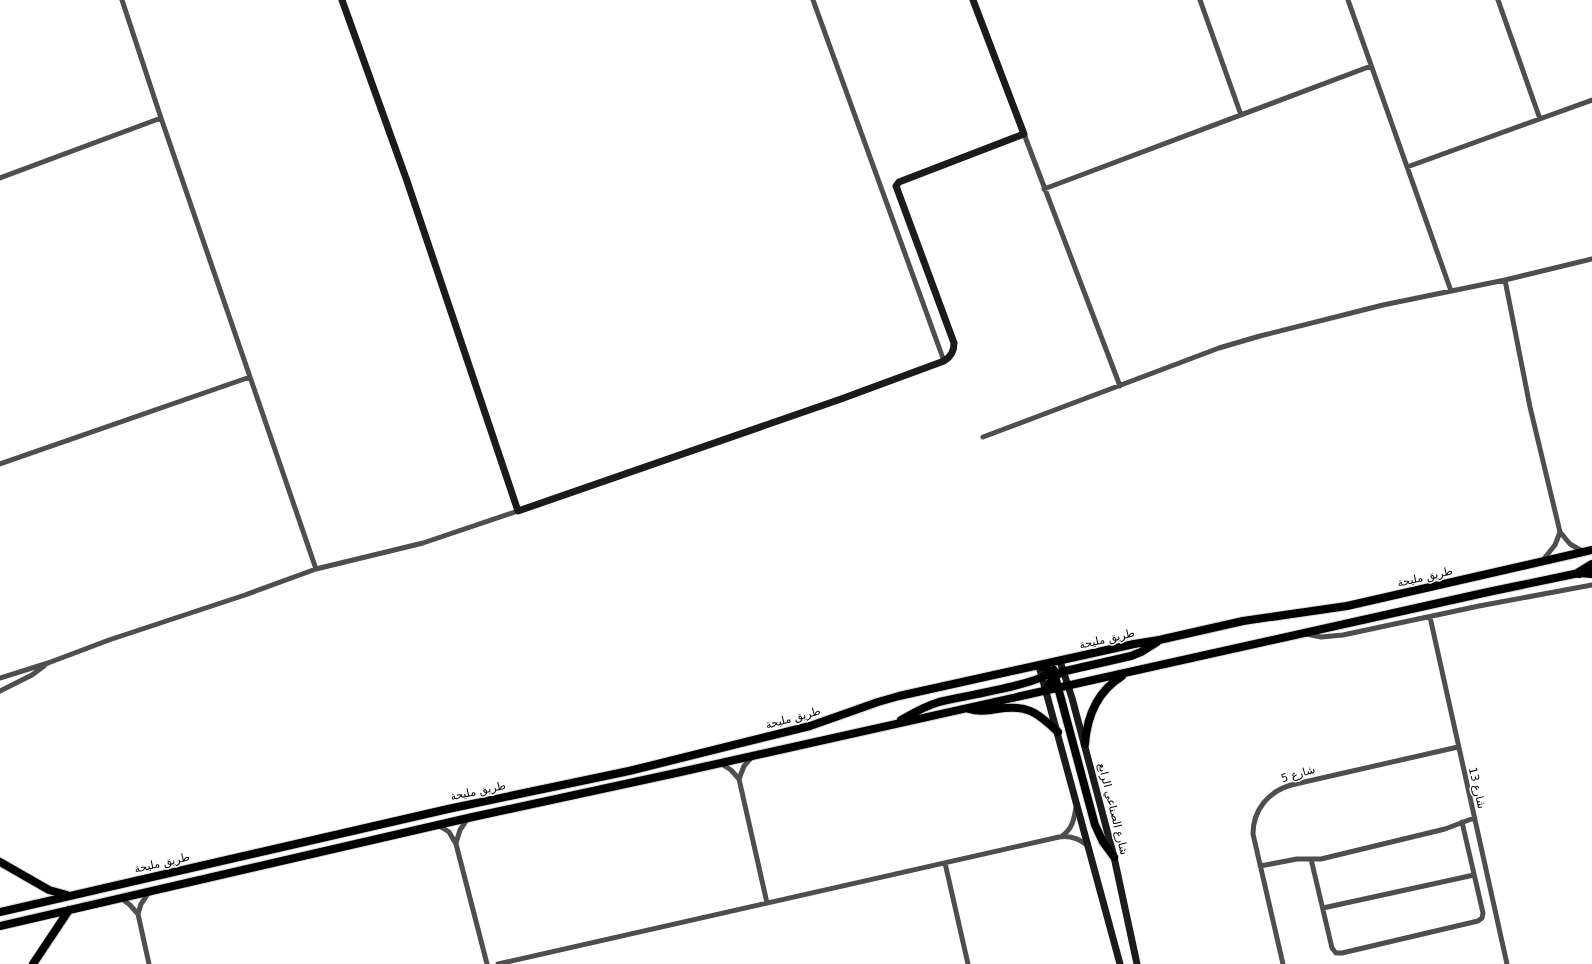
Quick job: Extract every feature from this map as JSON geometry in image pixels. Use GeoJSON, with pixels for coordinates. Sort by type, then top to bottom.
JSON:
{"type":"FeatureCollection","features":[{"type":"Feature","properties":{"kind":"highway"},"geometry":{"type":"LineString","coordinates":[[1579,573],[1592,565]]}},
{"type":"Feature","properties":{"kind":"main road"},"geometry":{"type":"LineString","coordinates":[[342,0],[407,181],[518,511],[841,399],[944,361],[952,354],[954,343],[896,185],[899,182],[1024,134],[973,0]]}},
{"type":"Feature","properties":{"kind":"main road","name":"طريق مليحة"},"geometry":{"type":"LineString","coordinates":[[0,912],[448,809],[629,771],[810,726],[892,698],[1039,666],[1055,672],[1060,661],[1134,644],[1159,640],[1243,621],[1347,606],[1543,560],[1588,551]]}},
{"type":"Feature","properties":{"kind":"main road"},"geometry":{"type":"LineString","coordinates":[[0,926],[437,825],[1058,687],[1127,673],[1488,592],[1579,573],[1592,574]]}},
{"type":"Feature","properties":{"kind":"main road"},"geometry":{"type":"LineString","coordinates":[[895,724],[929,705],[1042,677],[1055,672],[1131,656],[1159,640]]}},
{"type":"Feature","properties":{"kind":"main road"},"geometry":{"type":"LineString","coordinates":[[1039,666],[1120,964]]}},
{"type":"Feature","properties":{"kind":"main road"},"geometry":{"type":"LineString","coordinates":[[1055,672],[1068,685]]}},
{"type":"Feature","properties":{"kind":"main road"},"geometry":{"type":"LineString","coordinates":[[1055,672],[1095,825],[1103,842],[1114,857]]}},
{"type":"Feature","properties":{"kind":"main road"},"geometry":{"type":"LineString","coordinates":[[1046,690],[1055,672]]}},
{"type":"Feature","properties":{"kind":"main road"},"geometry":{"type":"LineString","coordinates":[[1085,744],[1087,724],[1094,705],[1115,680],[1127,673]]}},
{"type":"Feature","properties":{"kind":"main road","name":"شارع الصناعي الرابع"},"geometry":{"type":"LineString","coordinates":[[1068,685],[1114,857],[1137,964]]}},
{"type":"Feature","properties":{"kind":"main road"},"geometry":{"type":"LineString","coordinates":[[966,708],[979,711],[1012,707],[1026,708],[1042,717],[1058,732]]}},
{"type":"Feature","properties":{"kind":"main road"},"geometry":{"type":"LineString","coordinates":[[223,875],[223,867],[230,859]]}},
{"type":"Feature","properties":{"kind":"main road"},"geometry":{"type":"LineString","coordinates":[[0,862],[49,890],[66,895],[74,895]]}},
{"type":"Feature","properties":{"kind":"main road"},"geometry":{"type":"LineString","coordinates":[[33,964],[69,910]]}},
{"type":"Feature","properties":{"kind":"street"},"geometry":{"type":"LineString","coordinates":[[122,0],[316,570]]}},
{"type":"Feature","properties":{"kind":"street"},"geometry":{"type":"LineString","coordinates":[[813,0],[944,361]]}},
{"type":"Feature","properties":{"kind":"street"},"geometry":{"type":"LineString","coordinates":[[1200,0],[1241,115]]}},
{"type":"Feature","properties":{"kind":"street"},"geometry":{"type":"LineString","coordinates":[[1348,0],[1451,291]]}},
{"type":"Feature","properties":{"kind":"street"},"geometry":{"type":"LineString","coordinates":[[1498,0],[1540,119]]}},
{"type":"Feature","properties":{"kind":"street"},"geometry":{"type":"LineString","coordinates":[[1044,189],[1371,66]]}},
{"type":"Feature","properties":{"kind":"street"},"geometry":{"type":"LineString","coordinates":[[1407,167],[1592,100]]}},
{"type":"Feature","properties":{"kind":"street"},"geometry":{"type":"LineString","coordinates":[[0,178],[161,118]]}},
{"type":"Feature","properties":{"kind":"street"},"geometry":{"type":"LineString","coordinates":[[1024,134],[1120,386]]}},
{"type":"Feature","properties":{"kind":"street"},"geometry":{"type":"LineString","coordinates":[[983,437],[1219,348],[1260,336],[1383,304],[1505,280],[1592,259]]}},
{"type":"Feature","properties":{"kind":"street"},"geometry":{"type":"LineString","coordinates":[[1505,280],[1530,407],[1560,532],[1570,544],[1588,551]]}},
{"type":"Feature","properties":{"kind":"street"},"geometry":{"type":"LineString","coordinates":[[0,464],[250,377]]}},
{"type":"Feature","properties":{"kind":"street"},"geometry":{"type":"LineString","coordinates":[[0,678],[48,663],[109,640],[316,570],[423,543],[518,511]]}},
{"type":"Feature","properties":{"kind":"street"},"geometry":{"type":"LineString","coordinates":[[1543,560],[1555,544],[1560,532]]}},
{"type":"Feature","properties":{"kind":"street"},"geometry":{"type":"LineString","coordinates":[[1305,633],[1321,637],[1337,636],[1479,606],[1592,585]]}},
{"type":"Feature","properties":{"kind":"street","name":"شارع 13"},"geometry":{"type":"LineString","coordinates":[[1430,617],[1506,964]]}},
{"type":"Feature","properties":{"kind":"street"},"geometry":{"type":"LineString","coordinates":[[0,691],[32,675],[48,663]]}},
{"type":"Feature","properties":{"kind":"street","name":"شارع 5"},"geometry":{"type":"LineString","coordinates":[[1283,964],[1260,866],[1253,826],[1263,803],[1275,791],[1291,785],[1458,747]]}},
{"type":"Feature","properties":{"kind":"street"},"geometry":{"type":"LineString","coordinates":[[739,779],[744,766],[753,756]]}},
{"type":"Feature","properties":{"kind":"street"},"geometry":{"type":"LineString","coordinates":[[720,763],[731,770],[739,779],[767,903]]}},
{"type":"Feature","properties":{"kind":"street"},"geometry":{"type":"LineString","coordinates":[[1059,837],[1068,831],[1073,825],[1076,806]]}},
{"type":"Feature","properties":{"kind":"street"},"geometry":{"type":"LineString","coordinates":[[456,844],[460,830],[468,818]]}},
{"type":"Feature","properties":{"kind":"street"},"geometry":{"type":"LineString","coordinates":[[1260,866],[1292,860],[1321,858],[1440,831],[1474,818]]}},
{"type":"Feature","properties":{"kind":"street"},"geometry":{"type":"LineString","coordinates":[[1311,859],[1332,948],[1336,953],[1342,953],[1480,920],[1483,914],[1462,822]]}},
{"type":"Feature","properties":{"kind":"street"},"geometry":{"type":"LineString","coordinates":[[437,825],[449,832],[456,844],[487,964]]}},
{"type":"Feature","properties":{"kind":"street"},"geometry":{"type":"LineString","coordinates":[[498,964],[1059,837],[1071,836],[1087,845]]}},
{"type":"Feature","properties":{"kind":"street"},"geometry":{"type":"LineString","coordinates":[[945,863],[968,964]]}},
{"type":"Feature","properties":{"kind":"street"},"geometry":{"type":"LineString","coordinates":[[1322,908],[1474,875]]}},
{"type":"Feature","properties":{"kind":"street"},"geometry":{"type":"LineString","coordinates":[[138,914],[141,904],[149,891]]}},
{"type":"Feature","properties":{"kind":"street"},"geometry":{"type":"LineString","coordinates":[[119,898],[130,905],[138,914],[150,964]]}}]}
